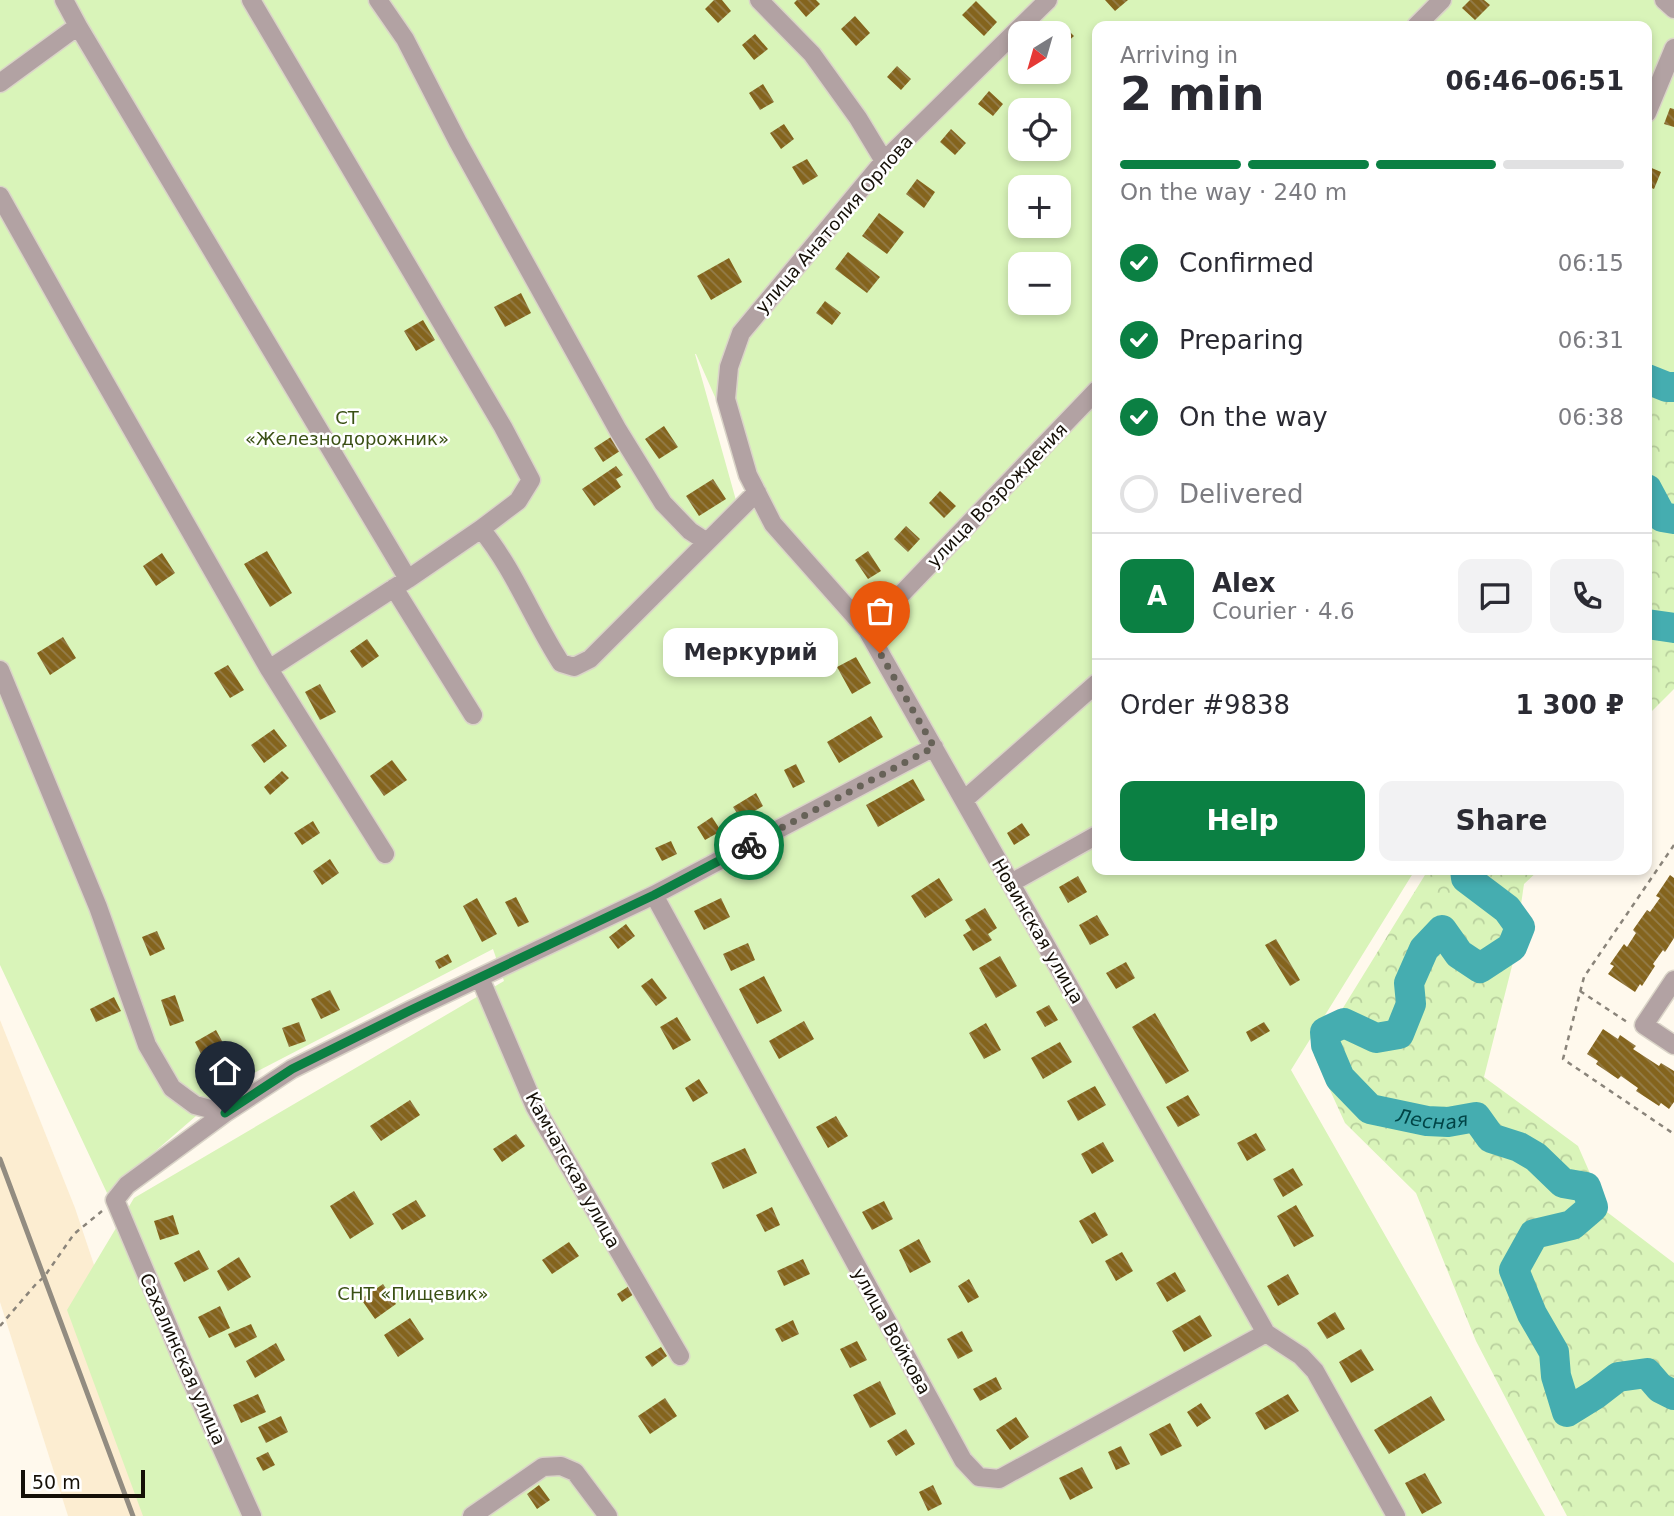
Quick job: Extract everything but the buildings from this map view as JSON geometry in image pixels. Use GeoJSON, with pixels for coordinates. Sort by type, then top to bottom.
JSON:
{"type":"FeatureCollection","features":[{"type":"Feature","properties":{"kind":"street"},"geometry":{"type":"LineString","coordinates":[[64,0],[401,583],[473,715]]}},
{"type":"Feature","properties":{"kind":"street"},"geometry":{"type":"LineString","coordinates":[[251,0],[531,480],[518,501],[481,529],[269,669]]}},
{"type":"Feature","properties":{"kind":"street"},"geometry":{"type":"LineString","coordinates":[[378,0],[405,39],[458,142],[618,430],[663,503],[690,531],[707,542]]}},
{"type":"Feature","properties":{"kind":"street"},"geometry":{"type":"LineString","coordinates":[[760,0],[812,54],[858,118],[884,161]]}},
{"type":"Feature","properties":{"kind":"street","name":"улица Анатолия Орлова"},"geometry":{"type":"LineString","coordinates":[[741,333],[884,161],[1048,0]]}},
{"type":"Feature","properties":{"kind":"street"},"geometry":{"type":"LineString","coordinates":[[1421,21],[1442,0]]}},
{"type":"Feature","properties":{"kind":"street"},"geometry":{"type":"LineString","coordinates":[[1664,0],[1674,9]]}},
{"type":"Feature","properties":{"kind":"street"},"geometry":{"type":"LineString","coordinates":[[0,83],[78,26]]}},
{"type":"Feature","properties":{"kind":"street"},"geometry":{"type":"LineString","coordinates":[[1652,101],[1674,48]]}},
{"type":"Feature","properties":{"kind":"street"},"geometry":{"type":"LineString","coordinates":[[0,196],[269,669],[385,854]]}},
{"type":"Feature","properties":{"kind":"street","name":"Новинская улица"},"geometry":{"type":"LineString","coordinates":[[741,333],[729,367],[726,399],[748,475],[773,524],[867,630],[1266,1333],[1301,1356],[1315,1371],[1396,1516]]}},
{"type":"Feature","properties":{"kind":"street","name":"улица Возрождения"},"geometry":{"type":"LineString","coordinates":[[867,630],[1092,395]]}},
{"type":"Feature","properties":{"kind":"street"},"geometry":{"type":"LineString","coordinates":[[481,529],[496,547],[561,663],[574,667],[590,659],[757,492]]}},
{"type":"Feature","properties":{"kind":"street"},"geometry":{"type":"LineString","coordinates":[[0,670],[98,907],[147,1045],[173,1088],[195,1105],[225,1113]]}},
{"type":"Feature","properties":{"kind":"street"},"geometry":{"type":"LineString","coordinates":[[964,800],[1092,687]]}},
{"type":"Feature","properties":{"kind":"street"},"geometry":{"type":"LineString","coordinates":[[115,1200],[127,1185],[225,1113],[292,1069],[654,895],[934,747]]}},
{"type":"Feature","properties":{"kind":"street"},"geometry":{"type":"LineString","coordinates":[[1011,883],[1092,838]]}},
{"type":"Feature","properties":{"kind":"street","name":"улица Войкова"},"geometry":{"type":"LineString","coordinates":[[654,895],[963,1460],[979,1477],[999,1479],[1266,1333]]}},
{"type":"Feature","properties":{"kind":"street","name":"Камчатская улица"},"geometry":{"type":"LineString","coordinates":[[480,978],[534,1107],[680,1356]]}},
{"type":"Feature","properties":{"kind":"street"},"geometry":{"type":"LineString","coordinates":[[1673,985],[1644,1025],[1674,1045]]}},
{"type":"Feature","properties":{"kind":"street","name":"Сахалинская улица"},"geometry":{"type":"LineString","coordinates":[[115,1200],[252,1516]]}},
{"type":"Feature","properties":{"kind":"street"},"geometry":{"type":"LineString","coordinates":[[472,1516],[543,1468],[561,1466],[575,1472],[608,1516]]}},
{"type":"Feature","properties":{"kind":"path"},"geometry":{"type":"LineString","coordinates":[[1674,845],[1584,977],[1563,1059],[1674,1134]]}},
{"type":"Feature","properties":{"kind":"path"},"geometry":{"type":"LineString","coordinates":[[0,1326],[44,1277],[74,1234],[115,1200]]}},
{"type":"Feature","properties":{"kind":"shaded area"},"geometry":{"type":"Polygon","coordinates":[[[0,1020],[75,1208],[178,1516],[68,1516],[0,1302],[0,1020]]]}},
{"type":"Feature","properties":{"kind":"green space"},"geometry":{"type":"Polygon","coordinates":[[[0,0],[1674,0],[1674,372],[1652,375],[1652,21],[1092,21],[1092,875],[1412,875],[1291,1070],[1545,1516],[143,1516],[67,1310],[134,1198],[504,981],[493,949],[233,1084],[107,1193],[0,965],[0,0]],[[695,354],[739,511],[757,492],[695,354]]]}},
{"type":"Feature","properties":{"kind":"green space"},"geometry":{"type":"Polygon","coordinates":[[[1674,362],[1674,689],[1652,711],[1652,373],[1674,362]]]}},
{"type":"Feature","properties":{"kind":"green space"},"geometry":{"type":"Polygon","coordinates":[[[1425,875],[1534,875],[1524,884],[1512,966],[1484,1077],[1578,1146],[1607,1212],[1674,1263],[1674,1516],[1567,1516],[1476,1341],[1416,1193],[1345,1123],[1314,1055],[1425,875]]]}},
{"type":"Feature","properties":{"kind":"waterway","name":"Лесная"},"geometry":{"type":"LineString","coordinates":[[1652,381],[1674,387]]}},
{"type":"Feature","properties":{"kind":"waterway","name":"Лесная"},"geometry":{"type":"LineString","coordinates":[[1652,498],[1662,517],[1674,519]]}},
{"type":"Feature","properties":{"kind":"waterway","name":"Лесная"},"geometry":{"type":"LineString","coordinates":[[1652,625],[1674,628]]}},
{"type":"Feature","properties":{"kind":"waterway","name":"Лесная"},"geometry":{"type":"LineString","coordinates":[[1466,875],[1507,909],[1520,927],[1512,947],[1480,968],[1459,954],[1442,930],[1424,949],[1409,983],[1411,1004],[1399,1034],[1376,1038],[1344,1023],[1325,1032],[1326,1045],[1340,1078],[1370,1109],[1427,1121],[1448,1122],[1476,1117],[1491,1138],[1519,1147],[1536,1157],[1563,1183],[1586,1187],[1593,1207],[1572,1225],[1534,1234],[1514,1270],[1532,1314],[1554,1352],[1556,1376],[1567,1412],[1618,1377],[1647,1373],[1660,1388],[1674,1395]]}},
{"type":"Feature","properties":{"kind":"railway"},"geometry":{"type":"LineString","coordinates":[[0,1159],[133,1516]]}},
{"type":"Feature","properties":{"kind":"way so far"},"geometry":{"type":"LineString","coordinates":[[749,845],[934,747],[880,653]]}},
{"type":"Feature","properties":{"kind":"place","name":"Меркурий"},"geometry":{"type":"Point","coordinates":[880,653]}},
{"type":"Feature","properties":{"kind":"route"},"geometry":{"type":"LineString","coordinates":[[225,1113],[292,1069],[654,895],[749,845]]}},
{"type":"Feature","properties":{"kind":"park label","name":"СТ «Железнодорожник»"},"geometry":{"type":"Point","coordinates":[347,427]}},
{"type":"Feature","properties":{"kind":"park label","name":"СНТ «Пищевик»"},"geometry":{"type":"Point","coordinates":[413,1293]}}]}
